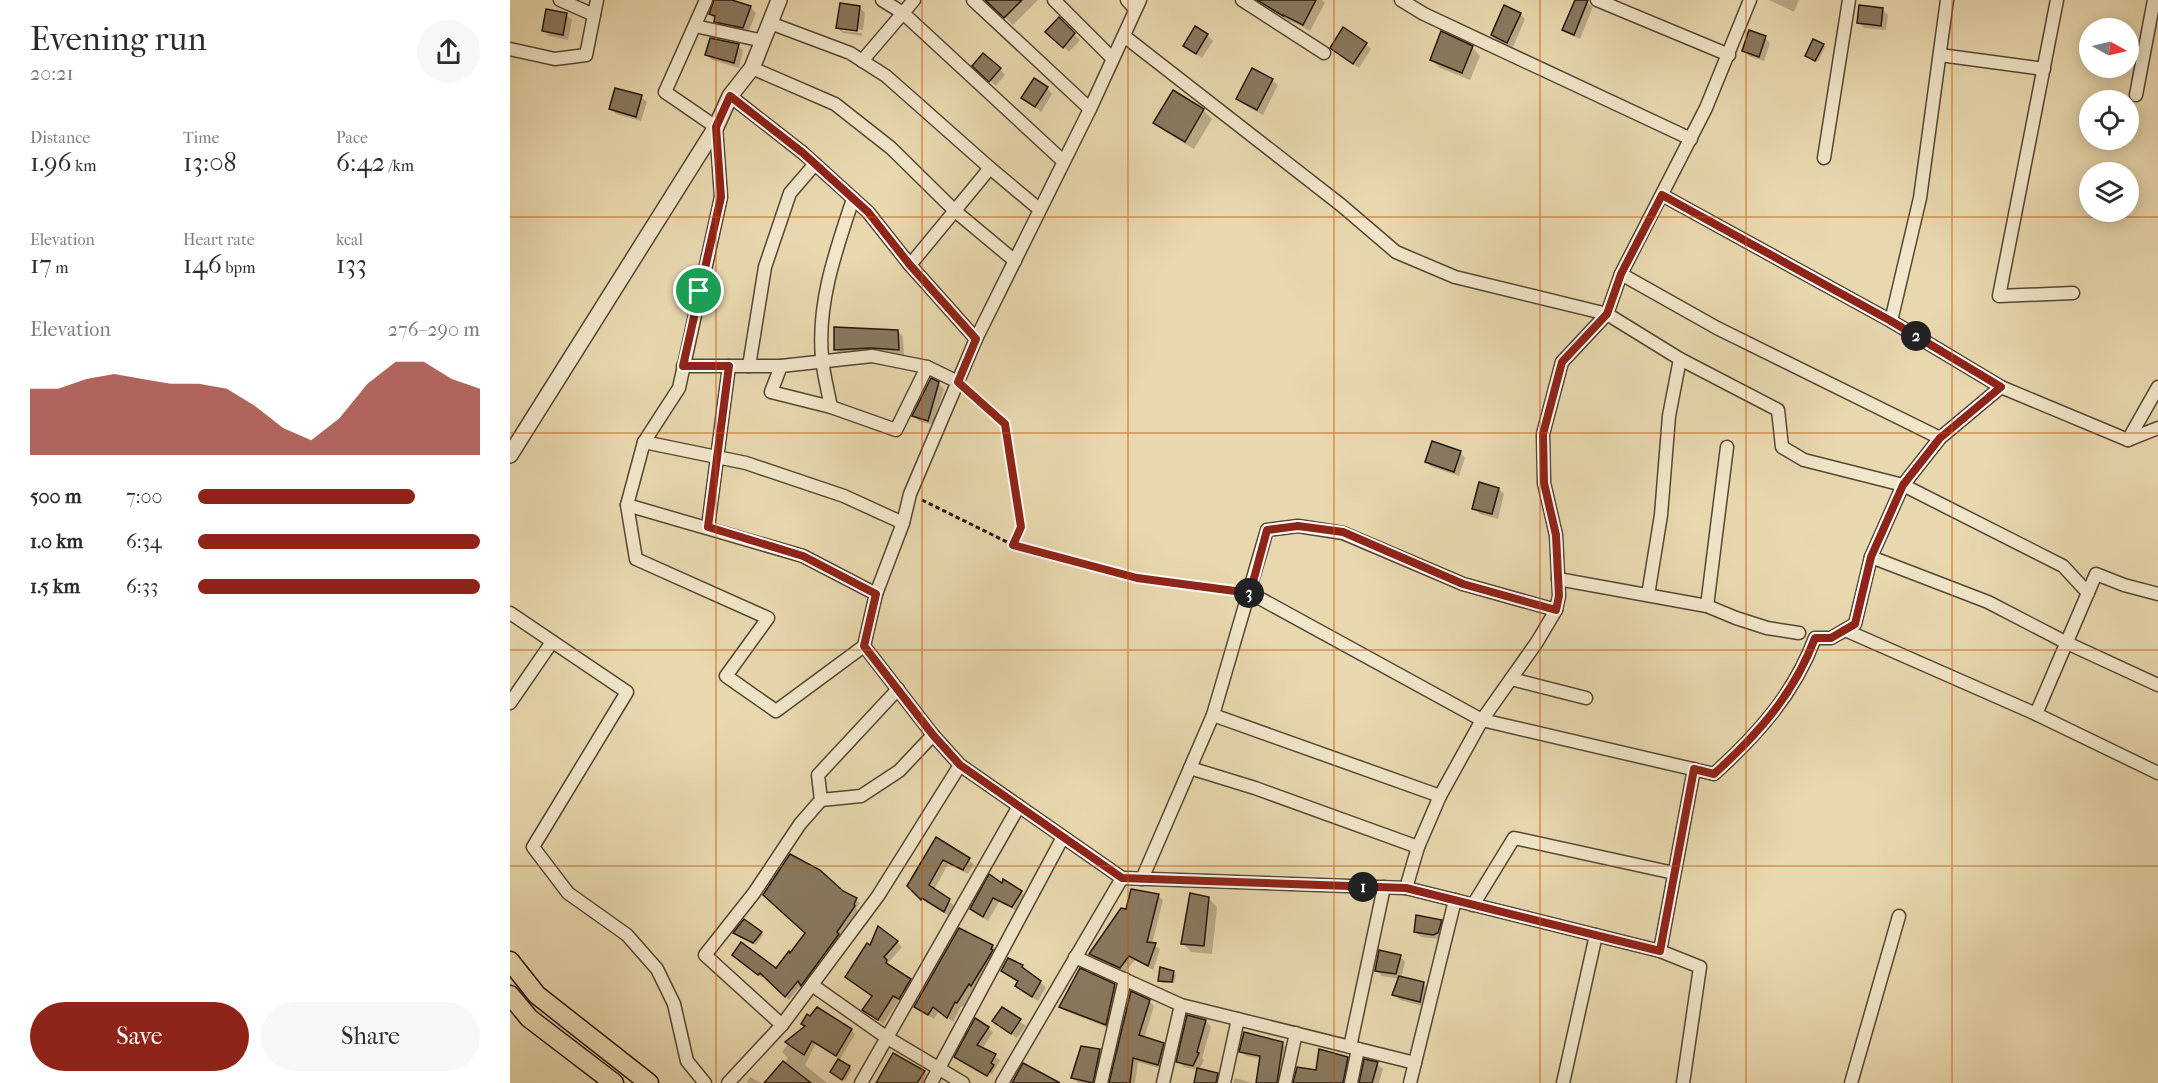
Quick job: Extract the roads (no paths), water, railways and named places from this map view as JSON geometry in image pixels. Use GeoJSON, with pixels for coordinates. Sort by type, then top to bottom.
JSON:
{"type":"FeatureCollection","features":[{"type":"Feature","properties":{"kind":"main road"},"geometry":{"type":"LineString","coordinates":[[510,961],[537,995],[649,1083]]}},
{"type":"Feature","properties":{"kind":"main road"},"geometry":{"type":"LineString","coordinates":[[510,995],[530,1018],[614,1083]]}},
{"type":"Feature","properties":{"kind":"street"},"geometry":{"type":"LineString","coordinates":[[560,0],[594,15]]}},
{"type":"Feature","properties":{"kind":"street"},"geometry":{"type":"LineString","coordinates":[[510,49],[555,59],[586,55],[597,0]]}},
{"type":"Feature","properties":{"kind":"street"},"geometry":{"type":"LineString","coordinates":[[706,0],[665,92],[716,127]]}},
{"type":"Feature","properties":{"kind":"street"},"geometry":{"type":"LineString","coordinates":[[510,455],[716,127],[730,96],[752,68],[779,0]]}},
{"type":"Feature","properties":{"kind":"street"},"geometry":{"type":"LineString","coordinates":[[882,0],[903,13],[1063,160]]}},
{"type":"Feature","properties":{"kind":"street"},"geometry":{"type":"LineString","coordinates":[[862,61],[914,0]]}},
{"type":"Feature","properties":{"kind":"street"},"geometry":{"type":"LineString","coordinates":[[973,0],[1089,109]]}},
{"type":"Feature","properties":{"kind":"street"},"geometry":{"type":"LineString","coordinates":[[1054,0],[1112,58]]}},
{"type":"Feature","properties":{"kind":"street"},"geometry":{"type":"LineString","coordinates":[[1242,0],[1324,53]]}},
{"type":"Feature","properties":{"kind":"street"},"geometry":{"type":"LineString","coordinates":[[1401,0],[1424,14],[1691,139]]}},
{"type":"Feature","properties":{"kind":"street"},"geometry":{"type":"LineString","coordinates":[[1597,0],[1729,56]]}},
{"type":"Feature","properties":{"kind":"street"},"geometry":{"type":"LineString","coordinates":[[1406,888],[1418,847],[1440,796],[1482,720],[1538,642],[1556,610],[1559,596],[1556,535],[1544,483],[1543,434],[1562,362],[1607,314],[1621,274],[1691,139],[1729,56],[1750,0]]}},
{"type":"Feature","properties":{"kind":"street"},"geometry":{"type":"LineString","coordinates":[[1824,158],[1849,0]]}},
{"type":"Feature","properties":{"kind":"street"},"geometry":{"type":"LineString","coordinates":[[1891,321],[1920,198],[1947,0]]}},
{"type":"Feature","properties":{"kind":"street"},"geometry":{"type":"LineString","coordinates":[[2057,0],[2000,296],[2073,293]]}},
{"type":"Feature","properties":{"kind":"street"},"geometry":{"type":"LineString","coordinates":[[2137,90],[2154,0]]}},
{"type":"Feature","properties":{"kind":"street"},"geometry":{"type":"LineString","coordinates":[[716,127],[721,197],[679,388],[644,442],[627,506],[636,559],[768,618],[726,676],[776,711],[864,646],[876,594],[903,523],[910,494],[976,339],[1124,36],[1134,3]]}},
{"type":"Feature","properties":{"kind":"street"},"geometry":{"type":"LineString","coordinates":[[770,23],[850,53],[886,76],[990,168],[1040,208]]}},
{"type":"Feature","properties":{"kind":"street"},"geometry":{"type":"LineString","coordinates":[[695,26],[763,41]]}},
{"type":"Feature","properties":{"kind":"street"},"geometry":{"type":"LineString","coordinates":[[1124,36],[1341,205],[1396,252],[1455,277],[1607,314],[1680,359],[1778,410],[1782,447],[1804,460],[1903,485],[2062,566],[2088,593]]}},
{"type":"Feature","properties":{"kind":"street"},"geometry":{"type":"LineString","coordinates":[[1940,55],[2044,69]]}},
{"type":"Feature","properties":{"kind":"street"},"geometry":{"type":"LineString","coordinates":[[752,68],[835,104],[891,148],[955,211],[1015,261]]}},
{"type":"Feature","properties":{"kind":"street"},"geometry":{"type":"LineString","coordinates":[[730,96],[815,164],[868,212],[910,265],[976,339]]}},
{"type":"Feature","properties":{"kind":"street"},"geometry":{"type":"LineString","coordinates":[[749,366],[765,267],[790,193],[815,164]]}},
{"type":"Feature","properties":{"kind":"street"},"geometry":{"type":"LineString","coordinates":[[910,265],[990,168]]}},
{"type":"Feature","properties":{"kind":"street"},"geometry":{"type":"LineString","coordinates":[[1662,195],[1891,321],[2001,387],[2128,440],[2158,428]]}},
{"type":"Feature","properties":{"kind":"street"},"geometry":{"type":"LineString","coordinates":[[831,407],[823,362],[822,311],[834,258],[853,199]]}},
{"type":"Feature","properties":{"kind":"street"},"geometry":{"type":"LineString","coordinates":[[1621,274],[1717,328],[1940,438]]}},
{"type":"Feature","properties":{"kind":"street"},"geometry":{"type":"LineString","coordinates":[[683,366],[781,366],[872,356],[927,367],[958,382]]}},
{"type":"Feature","properties":{"kind":"street"},"geometry":{"type":"LineString","coordinates":[[1648,595],[1661,515],[1669,416],[1680,359]]}},
{"type":"Feature","properties":{"kind":"street"},"geometry":{"type":"LineString","coordinates":[[708,527],[719,457],[729,366]]}},
{"type":"Feature","properties":{"kind":"street"},"geometry":{"type":"LineString","coordinates":[[781,366],[771,392],[831,407],[896,430],[927,367]]}},
{"type":"Feature","properties":{"kind":"street"},"geometry":{"type":"LineString","coordinates":[[1250,593],[1482,720],[1714,774],[1775,712],[1806,663],[1815,638],[1831,638],[1855,624],[1871,557],[1903,485],[1940,438],[2001,387]]}},
{"type":"Feature","properties":{"kind":"street"},"geometry":{"type":"LineString","coordinates":[[2128,440],[2158,387]]}},
{"type":"Feature","properties":{"kind":"street"},"geometry":{"type":"LineString","coordinates":[[644,442],[746,463],[844,496],[903,523]]}},
{"type":"Feature","properties":{"kind":"street"},"geometry":{"type":"LineString","coordinates":[[1707,606],[1727,447]]}},
{"type":"Feature","properties":{"kind":"street"},"geometry":{"type":"LineString","coordinates":[[627,506],[708,527],[803,556],[876,594]]}},
{"type":"Feature","properties":{"kind":"street"},"geometry":{"type":"LineString","coordinates":[[1142,879],[1213,715],[1267,530],[1298,526],[1343,532],[1463,584],[1556,610]]}},
{"type":"Feature","properties":{"kind":"street"},"geometry":{"type":"LineString","coordinates":[[1871,557],[1988,602],[2067,643],[2158,685]]}},
{"type":"Feature","properties":{"kind":"street"},"geometry":{"type":"LineString","coordinates":[[2036,714],[2096,574],[2124,585],[2158,594]]}},
{"type":"Feature","properties":{"kind":"street"},"geometry":{"type":"LineString","coordinates":[[1558,579],[1707,606],[1767,628],[1799,633]]}},
{"type":"Feature","properties":{"kind":"street"},"geometry":{"type":"LineString","coordinates":[[510,614],[627,692],[533,847],[568,893],[627,935],[657,969],[674,1004],[687,1061],[705,1083]]}},
{"type":"Feature","properties":{"kind":"street"},"geometry":{"type":"LineString","coordinates":[[1845,630],[2036,714],[2158,773]]}},
{"type":"Feature","properties":{"kind":"street"},"geometry":{"type":"LineString","coordinates":[[510,703],[552,642]]}},
{"type":"Feature","properties":{"kind":"street"},"geometry":{"type":"LineString","coordinates":[[864,646],[933,735],[960,765],[1122,878],[1406,888],[1660,951],[1700,967],[1683,1083]]}},
{"type":"Feature","properties":{"kind":"street"},"geometry":{"type":"LineString","coordinates":[[1511,679],[1586,698]]}},
{"type":"Feature","properties":{"kind":"street"},"geometry":{"type":"LineString","coordinates":[[821,800],[818,775],[898,689]]}},
{"type":"Feature","properties":{"kind":"street"},"geometry":{"type":"LineString","coordinates":[[1213,715],[1440,796]]}},
{"type":"Feature","properties":{"kind":"street"},"geometry":{"type":"LineString","coordinates":[[782,1025],[705,955],[754,893],[800,824],[821,800],[861,796],[899,771],[933,735]]}},
{"type":"Feature","properties":{"kind":"street"},"geometry":{"type":"LineString","coordinates":[[728,1083],[782,1025],[878,896],[960,765]]}},
{"type":"Feature","properties":{"kind":"street"},"geometry":{"type":"LineString","coordinates":[[1190,768],[1255,788],[1418,847]]}},
{"type":"Feature","properties":{"kind":"street"},"geometry":{"type":"LineString","coordinates":[[1660,951],[1694,769]]}},
{"type":"Feature","properties":{"kind":"street"},"geometry":{"type":"LineString","coordinates":[[861,1083],[1019,806]]}},
{"type":"Feature","properties":{"kind":"street"},"geometry":{"type":"LineString","coordinates":[[931,1083],[1063,837]]}},
{"type":"Feature","properties":{"kind":"street"},"geometry":{"type":"LineString","coordinates":[[1473,905],[1514,838],[1674,873]]}},
{"type":"Feature","properties":{"kind":"street"},"geometry":{"type":"LineString","coordinates":[[1002,1083],[1122,878]]}},
{"type":"Feature","properties":{"kind":"street"},"geometry":{"type":"LineString","coordinates":[[1351,1083],[1354,1048],[1384,887]]}},
{"type":"Feature","properties":{"kind":"street"},"geometry":{"type":"LineString","coordinates":[[1410,1083],[1455,900]]}},
{"type":"Feature","properties":{"kind":"street"},"geometry":{"type":"LineString","coordinates":[[1851,1083],[1899,916]]}},
{"type":"Feature","properties":{"kind":"street"},"geometry":{"type":"LineString","coordinates":[[1563,1083],[1596,935]]}},
{"type":"Feature","properties":{"kind":"street"},"geometry":{"type":"LineString","coordinates":[[1076,957],[1181,1005],[1415,1063]]}},
{"type":"Feature","properties":{"kind":"street"},"geometry":{"type":"LineString","coordinates":[[1101,1083],[1125,979]]}},
{"type":"Feature","properties":{"kind":"street"},"geometry":{"type":"LineString","coordinates":[[812,986],[886,1037],[963,1083]]}},
{"type":"Feature","properties":{"kind":"street"},"geometry":{"type":"LineString","coordinates":[[1163,1083],[1181,1005]]}},
{"type":"Feature","properties":{"kind":"street"},"geometry":{"type":"LineString","coordinates":[[1224,1083],[1238,1019]]}},
{"type":"Feature","properties":{"kind":"street"},"geometry":{"type":"LineString","coordinates":[[1286,1083],[1296,1034]]}}]}
